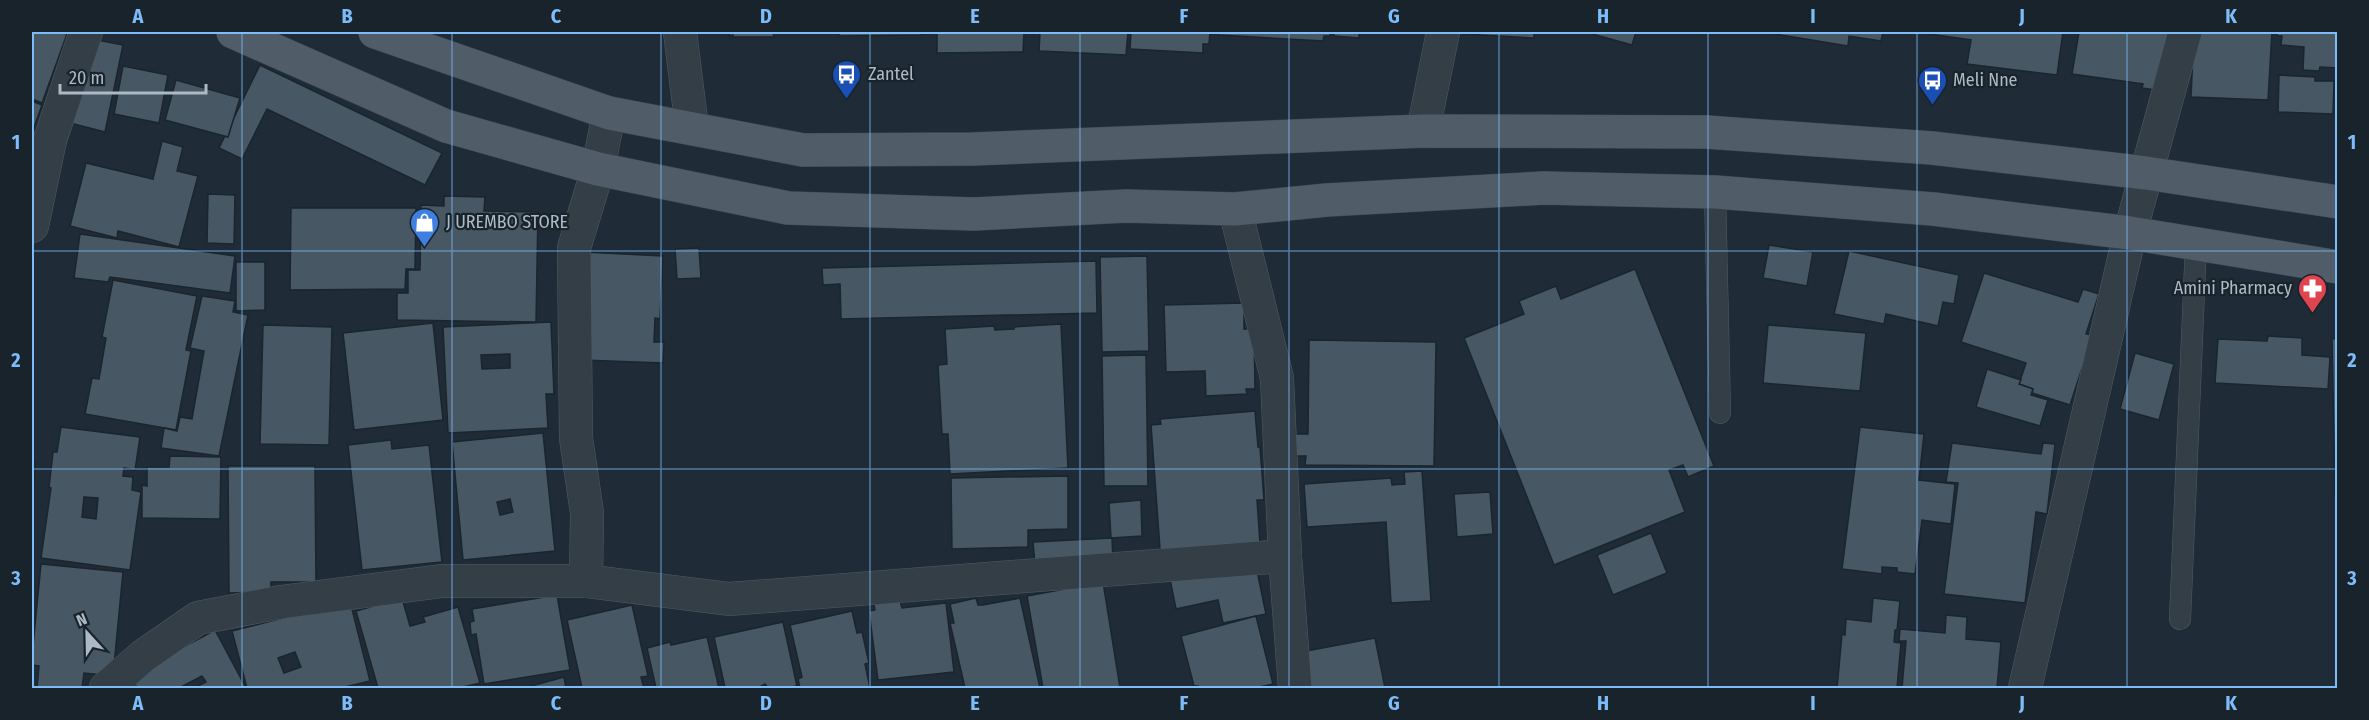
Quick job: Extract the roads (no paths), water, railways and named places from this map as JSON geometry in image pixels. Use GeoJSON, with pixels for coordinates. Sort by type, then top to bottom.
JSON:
{"type":"FeatureCollection","features":[{"type":"Feature","properties":{"kind":"main road"},"geometry":{"type":"LineString","coordinates":[[233,32],[446,126],[598,169],[788,208],[974,214],[1126,206],[1235,209],[1327,200],[1544,188],[1715,192],[1933,209],[2130,234],[2337,267]]}},
{"type":"Feature","properties":{"kind":"main road"},"geometry":{"type":"LineString","coordinates":[[375,32],[609,113],[803,150],[973,149],[1423,131],[1706,132],[1932,148],[2146,173],[2337,202]]}},
{"type":"Feature","properties":{"kind":"street"},"geometry":{"type":"LineString","coordinates":[[32,226],[50,140],[86,32]]}},
{"type":"Feature","properties":{"kind":"street"},"geometry":{"type":"LineString","coordinates":[[680,32],[692,128]]}},
{"type":"Feature","properties":{"kind":"street"},"geometry":{"type":"LineString","coordinates":[[1423,131],[1443,32]]}},
{"type":"Feature","properties":{"kind":"street"},"geometry":{"type":"LineString","coordinates":[[2025,688],[2130,234],[2185,32]]}},
{"type":"Feature","properties":{"kind":"street"},"geometry":{"type":"LineString","coordinates":[[586,581],[586,513],[576,438],[574,248],[598,169],[609,113]]}},
{"type":"Feature","properties":{"kind":"street"},"geometry":{"type":"LineString","coordinates":[[1235,209],[1277,378],[1295,688]]}},
{"type":"Feature","properties":{"kind":"street"},"geometry":{"type":"LineString","coordinates":[[106,688],[143,656],[198,618],[281,602],[442,580],[586,581],[729,599],[1286,556]]}},
{"type":"Feature","properties":{"kind":"lane"},"geometry":{"type":"LineString","coordinates":[[1715,192],[1720,413]]}},
{"type":"Feature","properties":{"kind":"lane"},"geometry":{"type":"LineString","coordinates":[[2180,619],[2196,244]]}},
{"type":"Feature","properties":{"kind":"place","name":"Zantel"},"geometry":{"type":"Point","coordinates":[847,100]}},
{"type":"Feature","properties":{"kind":"place","name":"Meli Nne"},"geometry":{"type":"Point","coordinates":[1932,106]}},
{"type":"Feature","properties":{"kind":"place","name":"J UREMBO STORE"},"geometry":{"type":"Point","coordinates":[425,248]}},
{"type":"Feature","properties":{"kind":"place","name":"Amini Pharmacy"},"geometry":{"type":"Point","coordinates":[2313,314]}}]}
